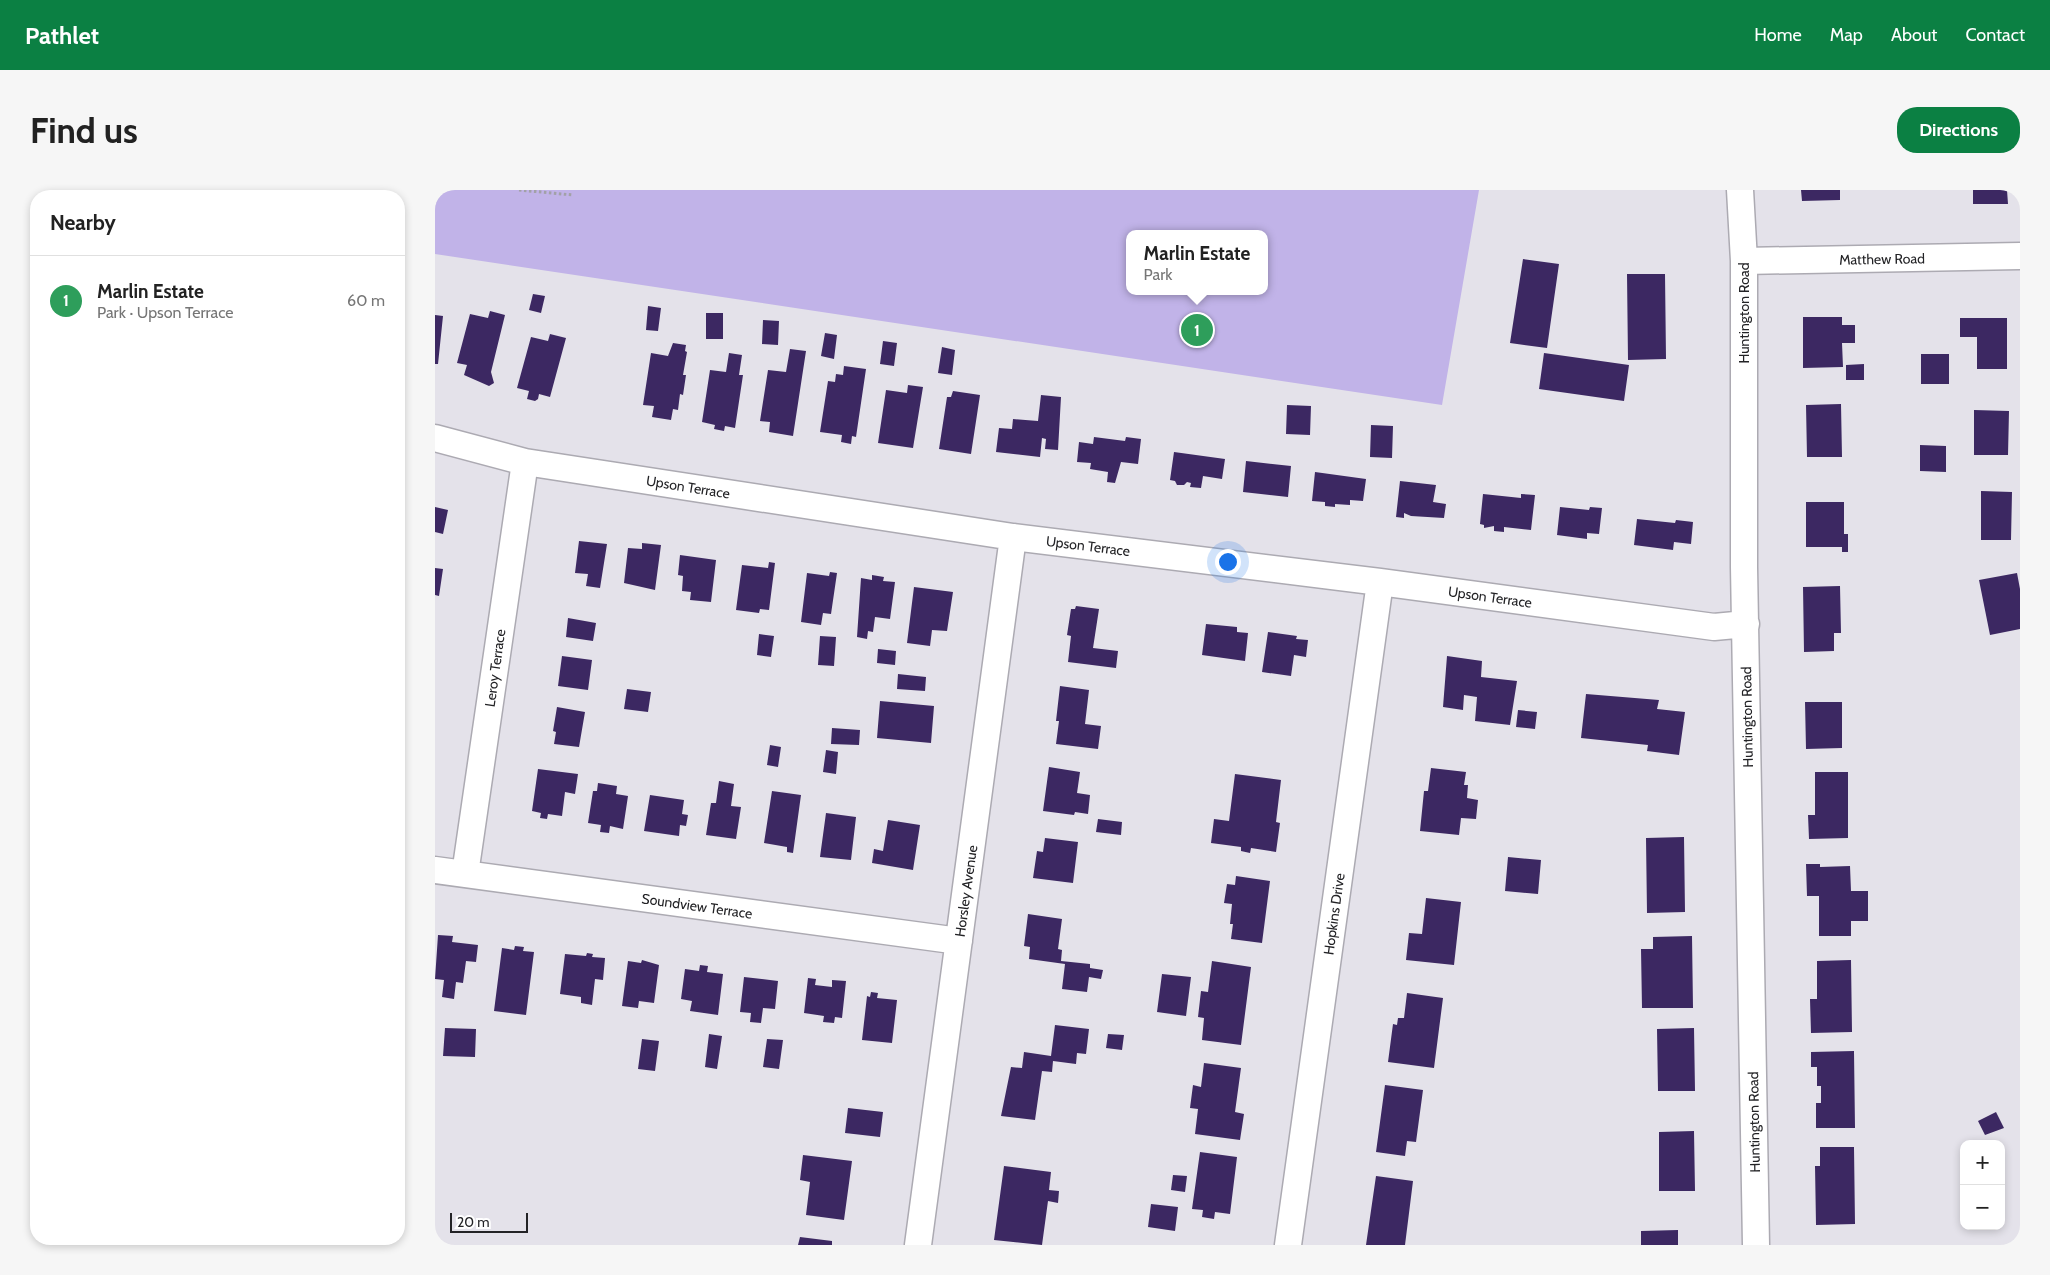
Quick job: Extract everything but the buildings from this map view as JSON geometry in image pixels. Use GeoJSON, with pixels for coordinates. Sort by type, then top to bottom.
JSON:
{"type":"FeatureCollection","features":[{"type":"Feature","properties":{"kind":"street","name":"Huntington Road"},"geometry":{"type":"LineString","coordinates":[[1740,190],[1744,261],[1744,568],[1756,1245]]}},
{"type":"Feature","properties":{"kind":"street","name":"Matthew Road"},"geometry":{"type":"LineString","coordinates":[[1744,261],[2020,256]]}},
{"type":"Feature","properties":{"kind":"street","name":"Upson Terrace"},"geometry":{"type":"LineString","coordinates":[[435,438],[525,462],[1013,537],[1380,582],[1714,627],[1746,624]]}},
{"type":"Feature","properties":{"kind":"street","name":"Leroy Terrace"},"geometry":{"type":"LineString","coordinates":[[465,874],[525,462]]}},
{"type":"Feature","properties":{"kind":"street","name":"Horsley Avenue"},"geometry":{"type":"LineString","coordinates":[[917,1245],[1013,537]]}},
{"type":"Feature","properties":{"kind":"street","name":"Hopkins Drive"},"geometry":{"type":"LineString","coordinates":[[1288,1245],[1380,582]]}},
{"type":"Feature","properties":{"kind":"street","name":"Soundview Terrace"},"geometry":{"type":"LineString","coordinates":[[435,870],[959,941]]}},
{"type":"Feature","properties":{"kind":"path"},"geometry":{"type":"LineString","coordinates":[[519,190],[573,195]]}},
{"type":"Feature","properties":{"kind":"shaded area"},"geometry":{"type":"Polygon","coordinates":[[[435,190],[1479,190],[1442,405],[435,254],[435,190]]]}},
{"type":"Feature","properties":{"kind":"place","name":"Marlin Estate"},"geometry":{"type":"Point","coordinates":[1197,330]}}]}
